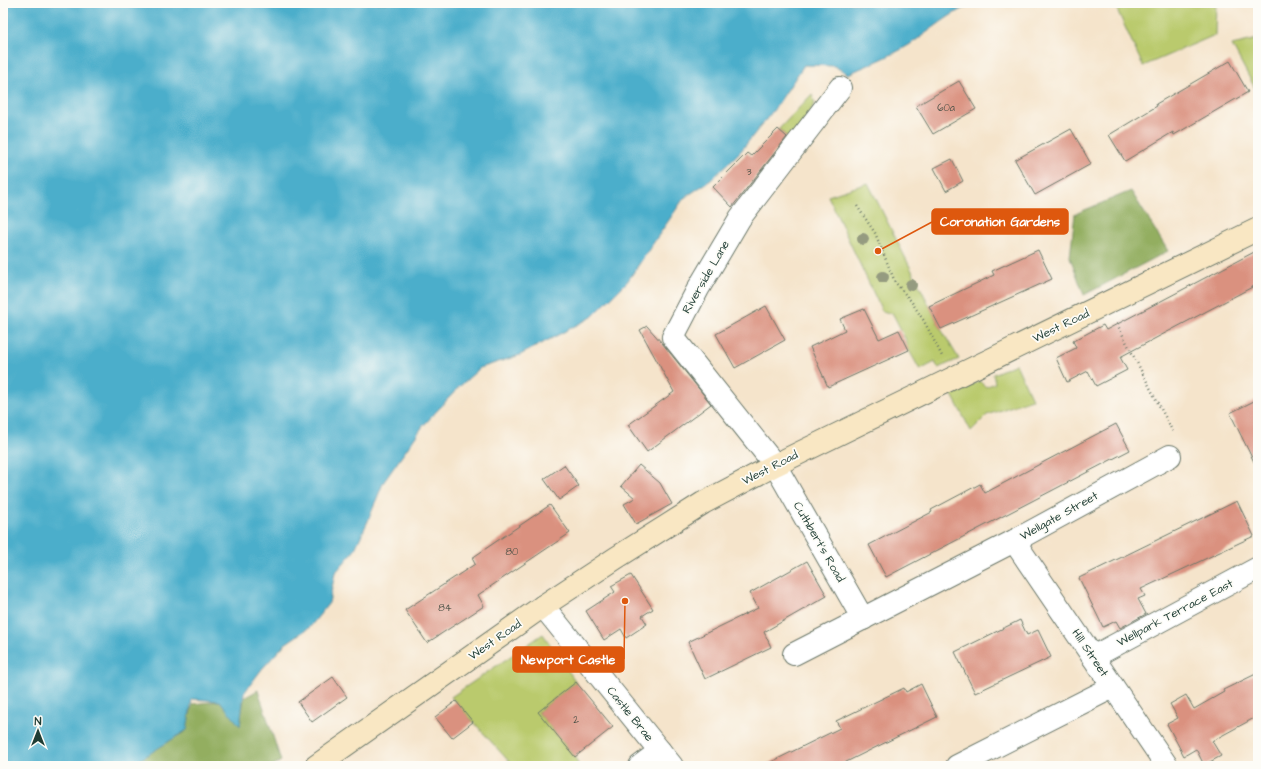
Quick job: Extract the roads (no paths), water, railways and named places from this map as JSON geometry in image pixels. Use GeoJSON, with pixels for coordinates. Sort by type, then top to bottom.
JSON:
{"type":"FeatureCollection","features":[{"type":"Feature","properties":{"kind":"main road","name":"West Road"},"geometry":{"type":"LineString","coordinates":[[316,766],[543,606],[703,503],[775,465],[1258,229]]}},
{"type":"Feature","properties":{"kind":"street","name":"Riverside Lane"},"geometry":{"type":"LineString","coordinates":[[775,465],[672,338],[698,288],[740,218],[840,88]]}},
{"type":"Feature","properties":{"kind":"street","name":"Wellgate Street"},"geometry":{"type":"LineString","coordinates":[[794,654],[1014,541],[1170,456]]}},
{"type":"Feature","properties":{"kind":"street","name":"Cuthbert's Road"},"geometry":{"type":"LineString","coordinates":[[775,465],[863,619]]}},
{"type":"Feature","properties":{"kind":"street","name":"Hill Street"},"geometry":{"type":"LineString","coordinates":[[1014,541],[1167,766]]}},
{"type":"Feature","properties":{"kind":"street","name":"Wellpark Terrace East"},"geometry":{"type":"LineString","coordinates":[[1093,657],[1258,568]]}},
{"type":"Feature","properties":{"kind":"street","name":"Castle Brae"},"geometry":{"type":"LineString","coordinates":[[543,606],[666,759]]}},
{"type":"Feature","properties":{"kind":"street"},"geometry":{"type":"LineString","coordinates":[[957,766],[1113,687]]}},
{"type":"Feature","properties":{"kind":"street"},"geometry":{"type":"LineString","coordinates":[[640,766],[666,759]]}},
{"type":"Feature","properties":{"kind":"water"},"geometry":{"type":"Polygon","coordinates":[[[3,3],[976,3],[967,6],[950,16],[909,45],[848,74],[834,66],[804,65],[776,107],[740,152],[711,180],[684,198],[627,282],[592,317],[520,355],[480,368],[459,387],[423,426],[383,483],[354,551],[335,573],[329,603],[310,627],[285,644],[262,669],[244,693],[240,726],[220,701],[192,699],[187,730],[130,766],[3,766],[3,3]]]}},
{"type":"Feature","properties":{"kind":"place","name":"Coronation Gardens"},"geometry":{"type":"Point","coordinates":[878,251]}},
{"type":"Feature","properties":{"kind":"place","name":"Newport Castle"},"geometry":{"type":"Point","coordinates":[625,601]}}]}
